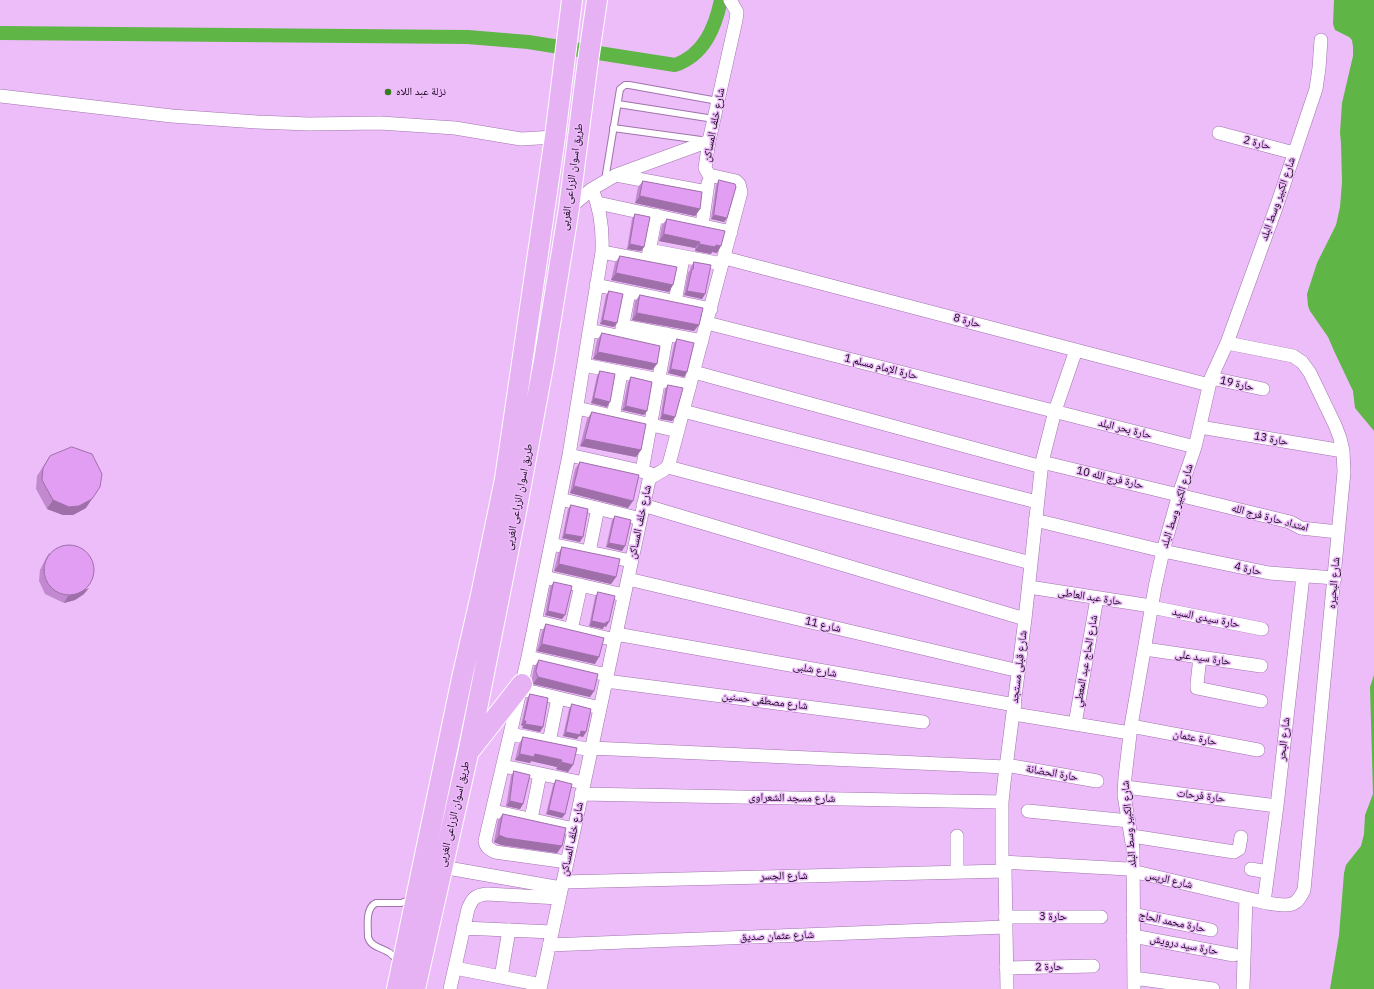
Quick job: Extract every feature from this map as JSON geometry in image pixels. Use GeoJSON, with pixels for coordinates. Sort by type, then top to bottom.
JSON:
{"type":"FeatureCollection","features":[{"type":"Feature","properties":{"kind":"main road","name":"طريق اسوان الزراعى الغربى"},"geometry":{"type":"LineString","coordinates":[[396,989],[481,595],[504,479],[555,137],[572,0]]}},
{"type":"Feature","properties":{"kind":"main road","name":"طريق اسوان الزراعى الغربى"},"geometry":{"type":"LineString","coordinates":[[415,989],[468,754],[516,512],[569,208],[597,2]]}},
{"type":"Feature","properties":{"kind":"main road"},"geometry":{"type":"LineString","coordinates":[[468,754],[521,686]]}},
{"type":"Feature","properties":{"kind":"main road"},"geometry":{"type":"LineString","coordinates":[[432,822],[451,826]]}},
{"type":"Feature","properties":{"kind":"street","name":"شارع خلف المساكن"},"geometry":{"type":"LineString","coordinates":[[540,987],[644,505],[649,480],[648,473],[661,472],[668,467],[741,192],[741,188],[736,181],[709,175],[705,168],[709,141],[736,20],[737,12],[730,0]]}},
{"type":"Feature","properties":{"kind":"street","name":"شارع الكبير وسط البلد"},"geometry":{"type":"LineString","coordinates":[[1134,983],[1134,849],[1124,795],[1127,755],[1151,607],[1163,551],[1178,494],[1195,447],[1210,381],[1227,343],[1316,89],[1321,40]]}},
{"type":"Feature","properties":{"kind":"street"},"geometry":{"type":"LineString","coordinates":[[0,96],[134,112],[257,122],[309,124],[380,123],[462,129],[521,139],[555,137]]}},
{"type":"Feature","properties":{"kind":"street","name":"حارة 2"},"geometry":{"type":"LineString","coordinates":[[1219,133],[1294,153]]}},
{"type":"Feature","properties":{"kind":"street"},"geometry":{"type":"LineString","coordinates":[[569,208],[592,189],[610,178],[709,141]]}},
{"type":"Feature","properties":{"kind":"street"},"geometry":{"type":"LineString","coordinates":[[702,225],[709,175]]}},
{"type":"Feature","properties":{"kind":"street"},"geometry":{"type":"LineString","coordinates":[[610,178],[707,192]]}},
{"type":"Feature","properties":{"kind":"street"},"geometry":{"type":"LineString","coordinates":[[567,862],[495,852],[489,849],[485,841],[528,657],[569,455],[577,408],[602,252],[602,236],[598,203],[592,189]]}},
{"type":"Feature","properties":{"kind":"street"},"geometry":{"type":"LineString","coordinates":[[598,203],[731,232]]}},
{"type":"Feature","properties":{"kind":"street"},"geometry":{"type":"LineString","coordinates":[[648,255],[656,215]]}},
{"type":"Feature","properties":{"kind":"street","name":"حارة 8"},"geometry":{"type":"LineString","coordinates":[[602,252],[648,255],[682,262],[723,261],[1076,350],[1210,381]]}},
{"type":"Feature","properties":{"kind":"street"},"geometry":{"type":"LineString","coordinates":[[675,302],[682,262]]}},
{"type":"Feature","properties":{"kind":"street"},"geometry":{"type":"LineString","coordinates":[[596,285],[711,309]]}},
{"type":"Feature","properties":{"kind":"street"},"geometry":{"type":"LineString","coordinates":[[622,331],[629,292]]}},
{"type":"Feature","properties":{"kind":"street","name":"حارة الإمام مسلم 1"},"geometry":{"type":"LineString","coordinates":[[707,322],[1055,411]]}},
{"type":"Feature","properties":{"kind":"street"},"geometry":{"type":"LineString","coordinates":[[589,330],[622,331],[666,340],[702,342]]}},
{"type":"Feature","properties":{"kind":"street"},"geometry":{"type":"LineString","coordinates":[[569,455],[648,473],[650,425],[666,340]]}},
{"type":"Feature","properties":{"kind":"street","name":"شارع البحيره"},"geometry":{"type":"LineString","coordinates":[[1227,343],[1293,356],[1302,362],[1310,373],[1335,425],[1343,451],[1344,472],[1335,578],[1304,890]]}},
{"type":"Feature","properties":{"kind":"street","name":"شارع قبلى مستجد"},"geometry":{"type":"LineString","coordinates":[[1007,989],[1002,802],[1029,587],[1042,464],[1055,411],[1076,350]]}},
{"type":"Feature","properties":{"kind":"street"},"geometry":{"type":"LineString","coordinates":[[584,365],[690,386]]}},
{"type":"Feature","properties":{"kind":"street","name":"حارة فرج الله 10"},"geometry":{"type":"LineString","coordinates":[[694,372],[1042,464],[1178,494]]}},
{"type":"Feature","properties":{"kind":"street"},"geometry":{"type":"LineString","coordinates":[[613,417],[621,373]]}},
{"type":"Feature","properties":{"kind":"street","name":"حارة 19"},"geometry":{"type":"LineString","coordinates":[[1210,381],[1263,390]]}},
{"type":"Feature","properties":{"kind":"street"},"geometry":{"type":"LineString","coordinates":[[577,408],[678,431]]}},
{"type":"Feature","properties":{"kind":"street"},"geometry":{"type":"LineString","coordinates":[[683,411],[1037,502]]}},
{"type":"Feature","properties":{"kind":"street","name":"حارة بحر البلد"},"geometry":{"type":"LineString","coordinates":[[1055,411],[1195,447]]}},
{"type":"Feature","properties":{"kind":"street","name":"حارة 13"},"geometry":{"type":"LineString","coordinates":[[1200,427],[1343,451]]}},
{"type":"Feature","properties":{"kind":"street"},"geometry":{"type":"LineString","coordinates":[[668,467],[1031,563]]}},
{"type":"Feature","properties":{"kind":"street","name":"امتداد حارة فرج الله"},"geometry":{"type":"LineString","coordinates":[[1178,494],[1261,516],[1290,522],[1301,528],[1338,532]]}},
{"type":"Feature","properties":{"kind":"street"},"geometry":{"type":"LineString","coordinates":[[560,499],[641,519]]}},
{"type":"Feature","properties":{"kind":"street"},"geometry":{"type":"LineString","coordinates":[[644,505],[1025,619]]}},
{"type":"Feature","properties":{"kind":"street"},"geometry":{"type":"LineString","coordinates":[[589,552],[598,508]]}},
{"type":"Feature","properties":{"kind":"street"},"geometry":{"type":"LineString","coordinates":[[1035,520],[1163,551]]}},
{"type":"Feature","properties":{"kind":"street"},"geometry":{"type":"LineString","coordinates":[[551,544],[632,561]]}},
{"type":"Feature","properties":{"kind":"street","name":"حارة 4"},"geometry":{"type":"LineString","coordinates":[[1163,551],[1269,573],[1335,578]]}},
{"type":"Feature","properties":{"kind":"street"},"geometry":{"type":"LineString","coordinates":[[544,576],[624,595]]}},
{"type":"Feature","properties":{"kind":"street","name":"شارع البحر"},"geometry":{"type":"LineString","coordinates":[[1264,902],[1277,806],[1302,576]]}},
{"type":"Feature","properties":{"kind":"street","name":"شارع 11"},"geometry":{"type":"LineString","coordinates":[[628,578],[1019,671]]}},
{"type":"Feature","properties":{"kind":"street"},"geometry":{"type":"LineString","coordinates":[[571,630],[581,585]]}},
{"type":"Feature","properties":{"kind":"street","name":"حارة عبد العاطى"},"geometry":{"type":"LineString","coordinates":[[1029,587],[1151,607]]}},
{"type":"Feature","properties":{"kind":"street","name":"شارع الحاج عبد المعطي"},"geometry":{"type":"LineString","coordinates":[[1075,724],[1097,598]]}},
{"type":"Feature","properties":{"kind":"street","name":"حارة سيدى السيد"},"geometry":{"type":"LineString","coordinates":[[1151,607],[1262,629]]}},
{"type":"Feature","properties":{"kind":"street","name":"شارع شلبى"},"geometry":{"type":"LineString","coordinates":[[535,621],[571,630],[1014,710]]}},
{"type":"Feature","properties":{"kind":"street","name":"حارة سيد على"},"geometry":{"type":"LineString","coordinates":[[1145,649],[1261,666]]}},
{"type":"Feature","properties":{"kind":"street","name":"شارع مصطفى حسنين"},"geometry":{"type":"LineString","coordinates":[[528,657],[607,678],[924,722]]}},
{"type":"Feature","properties":{"kind":"street"},"geometry":{"type":"LineString","coordinates":[[1200,657],[1197,688],[1261,700]]}},
{"type":"Feature","properties":{"kind":"street"},"geometry":{"type":"LineString","coordinates":[[521,686],[558,698],[600,708]]}},
{"type":"Feature","properties":{"kind":"street"},"geometry":{"type":"LineString","coordinates":[[548,742],[558,698]]}},
{"type":"Feature","properties":{"kind":"street","name":"حارة عثمان"},"geometry":{"type":"LineString","coordinates":[[1014,710],[1075,724],[1131,730],[1258,750]]}},
{"type":"Feature","properties":{"kind":"street","name":"حارة الحضانة"},"geometry":{"type":"LineString","coordinates":[[510,734],[591,749],[1006,766],[1098,781]]}},
{"type":"Feature","properties":{"kind":"street","name":"شارع مسجد الشعراوى"},"geometry":{"type":"LineString","coordinates":[[503,766],[540,774],[583,788],[1002,802]]}},
{"type":"Feature","properties":{"kind":"street"},"geometry":{"type":"LineString","coordinates":[[531,819],[540,774]]}},
{"type":"Feature","properties":{"kind":"street","name":"حارة فرحات"},"geometry":{"type":"LineString","coordinates":[[1125,787],[1277,806]]}},
{"type":"Feature","properties":{"kind":"street"},"geometry":{"type":"LineString","coordinates":[[492,811],[574,829]]}},
{"type":"Feature","properties":{"kind":"street"},"geometry":{"type":"LineString","coordinates":[[1028,811],[1129,821]]}},
{"type":"Feature","properties":{"kind":"street"},"geometry":{"type":"LineString","coordinates":[[957,836],[957,871]]}},
{"type":"Feature","properties":{"kind":"street"},"geometry":{"type":"LineString","coordinates":[[1132,836],[1234,852],[1239,849],[1241,837]]}},
{"type":"Feature","properties":{"kind":"street","name":"شارع الريس"},"geometry":{"type":"LineString","coordinates":[[1004,866],[1128,869],[1246,898],[1283,905],[1292,904],[1299,899],[1304,890]]}},
{"type":"Feature","properties":{"kind":"street","name":"شارع الجسر"},"geometry":{"type":"LineString","coordinates":[[561,889],[957,871],[1004,866]]}},
{"type":"Feature","properties":{"kind":"street"},"geometry":{"type":"LineString","coordinates":[[442,867],[561,889]]}},
{"type":"Feature","properties":{"kind":"street"},"geometry":{"type":"LineString","coordinates":[[1251,869],[1268,872]]}},
{"type":"Feature","properties":{"kind":"street"},"geometry":{"type":"LineString","coordinates":[[450,989],[468,909],[474,898],[479,895],[561,889]]}},
{"type":"Feature","properties":{"kind":"street"},"geometry":{"type":"LineString","coordinates":[[1243,989],[1246,898]]}},
{"type":"Feature","properties":{"kind":"street","name":"حارة محمد الحاج"},"geometry":{"type":"LineString","coordinates":[[1133,914],[1211,930]]}},
{"type":"Feature","properties":{"kind":"street","name":"حارة 3"},"geometry":{"type":"LineString","coordinates":[[1005,922],[1102,917]]}},
{"type":"Feature","properties":{"kind":"street","name":"شارع عثمان صديق"},"geometry":{"type":"LineString","coordinates":[[549,946],[1005,922]]}},
{"type":"Feature","properties":{"kind":"street"},"geometry":{"type":"LineString","coordinates":[[463,928],[552,932]]}},
{"type":"Feature","properties":{"kind":"street"},"geometry":{"type":"LineString","coordinates":[[501,977],[509,930]]}},
{"type":"Feature","properties":{"kind":"street","name":"حارة سيد درويش"},"geometry":{"type":"LineString","coordinates":[[1133,936],[1234,955]]}},
{"type":"Feature","properties":{"kind":"street","name":"حارة 2"},"geometry":{"type":"LineString","coordinates":[[1006,968],[1093,966]]}},
{"type":"Feature","properties":{"kind":"street"},"geometry":{"type":"LineString","coordinates":[[455,968],[501,977],[540,987]]}},
{"type":"Feature","properties":{"kind":"street"},"geometry":{"type":"LineString","coordinates":[[1134,983],[1213,989]]}},
{"type":"Feature","properties":{"kind":"lane"},"geometry":{"type":"LineString","coordinates":[[610,178],[613,128],[620,89],[625,85],[718,101]]}},
{"type":"Feature","properties":{"kind":"lane"},"geometry":{"type":"LineString","coordinates":[[618,104],[714,119]]}},
{"type":"Feature","properties":{"kind":"lane"},"geometry":{"type":"LineString","coordinates":[[613,128],[709,141]]}},
{"type":"Feature","properties":{"kind":"lane"},"geometry":{"type":"LineString","coordinates":[[402,966],[394,956],[374,946],[369,940],[369,911],[376,903],[401,903],[417,896]]}},
{"type":"Feature","properties":{"kind":"shaded area"},"geometry":{"type":"Polygon","coordinates":[[[1334,0],[1374,0],[1374,431],[1355,408],[1353,391],[1328,337],[1308,306],[1307,294],[1317,263],[1336,225],[1340,207],[1342,182],[1340,133],[1342,103],[1353,56],[1352,40],[1335,30],[1333,24],[1334,0]]]}},
{"type":"Feature","properties":{"kind":"shaded area"},"geometry":{"type":"Polygon","coordinates":[[[1374,675],[1374,989],[1330,989],[1339,935],[1344,873],[1346,865],[1361,846],[1364,834],[1365,815],[1373,794],[1370,687],[1374,675]]]}},
{"type":"Feature","properties":{"kind":"building"},"geometry":{"type":"Polygon","coordinates":[[[719,180],[735,184],[736,187],[727,218],[714,215],[719,180]]]}},
{"type":"Feature","properties":{"kind":"building"},"geometry":{"type":"Polygon","coordinates":[[[643,181],[702,192],[700,209],[640,196],[643,181]]]}},
{"type":"Feature","properties":{"kind":"building"},"geometry":{"type":"Polygon","coordinates":[[[635,214],[650,217],[644,247],[630,244],[635,214]]]}},
{"type":"Feature","properties":{"kind":"building"},"geometry":{"type":"Polygon","coordinates":[[[667,219],[725,231],[721,246],[716,245],[715,247],[699,244],[700,242],[664,234],[667,219]]]}},
{"type":"Feature","properties":{"kind":"building"},"geometry":{"type":"Polygon","coordinates":[[[620,256],[677,267],[673,285],[616,273],[620,256]]]}},
{"type":"Feature","properties":{"kind":"building"},"geometry":{"type":"Polygon","coordinates":[[[694,262],[711,265],[705,294],[687,291],[694,262]]]}},
{"type":"Feature","properties":{"kind":"building"},"geometry":{"type":"Polygon","coordinates":[[[609,291],[623,294],[617,323],[603,320],[609,291]]]}},
{"type":"Feature","properties":{"kind":"building"},"geometry":{"type":"Polygon","coordinates":[[[640,295],[703,308],[699,325],[637,313],[640,295]]]}},
{"type":"Feature","properties":{"kind":"building"},"geometry":{"type":"Polygon","coordinates":[[[602,333],[660,346],[657,364],[598,352],[602,333]]]}},
{"type":"Feature","properties":{"kind":"building"},"geometry":{"type":"Polygon","coordinates":[[[677,339],[694,343],[687,372],[671,369],[677,339]]]}},
{"type":"Feature","properties":{"kind":"building"},"geometry":{"type":"Polygon","coordinates":[[[600,371],[615,374],[610,402],[594,398],[600,371]]]}},
{"type":"Feature","properties":{"kind":"building"},"geometry":{"type":"Polygon","coordinates":[[[631,377],[652,382],[647,411],[626,406],[631,377]]]}},
{"type":"Feature","properties":{"kind":"building"},"geometry":{"type":"Polygon","coordinates":[[[668,385],[683,388],[675,417],[663,414],[668,385]]]}},
{"type":"Feature","properties":{"kind":"building"},"geometry":{"type":"Polygon","coordinates":[[[592,412],[646,424],[641,450],[585,439],[592,412]]]}},
{"type":"Feature","properties":{"kind":"building"},"geometry":{"type":"Polygon","coordinates":[[[72,447],[92,454],[102,474],[100,487],[92,499],[79,506],[69,507],[53,500],[42,480],[43,468],[50,456],[72,447]]]}},
{"type":"Feature","properties":{"kind":"building"},"geometry":{"type":"Polygon","coordinates":[[[580,462],[639,475],[633,501],[574,486],[580,462]]]}},
{"type":"Feature","properties":{"kind":"building"},"geometry":{"type":"Polygon","coordinates":[[[571,505],[588,509],[583,537],[565,534],[571,505]]]}},
{"type":"Feature","properties":{"kind":"building"},"geometry":{"type":"Polygon","coordinates":[[[615,516],[631,520],[625,546],[609,543],[615,516]]]}},
{"type":"Feature","properties":{"kind":"building"},"geometry":{"type":"Polygon","coordinates":[[[64,545],[74,545],[87,552],[94,565],[94,575],[87,588],[74,595],[64,595],[55,591],[48,584],[44,575],[44,565],[48,556],[55,549],[64,545]]]}},
{"type":"Feature","properties":{"kind":"building"},"geometry":{"type":"Polygon","coordinates":[[[562,547],[620,559],[616,577],[559,564],[562,547]]]}},
{"type":"Feature","properties":{"kind":"building"},"geometry":{"type":"Polygon","coordinates":[[[554,582],[572,586],[565,615],[548,611],[554,582]]]}},
{"type":"Feature","properties":{"kind":"building"},"geometry":{"type":"Polygon","coordinates":[[[598,592],[615,596],[609,622],[606,622],[606,624],[592,621],[598,592]]]}},
{"type":"Feature","properties":{"kind":"building"},"geometry":{"type":"Polygon","coordinates":[[[546,624],[604,638],[599,657],[542,644],[546,624]]]}},
{"type":"Feature","properties":{"kind":"building"},"geometry":{"type":"Polygon","coordinates":[[[539,660],[598,674],[594,691],[538,677],[536,672],[539,660]]]}},
{"type":"Feature","properties":{"kind":"building"},"geometry":{"type":"Polygon","coordinates":[[[530,694],[548,698],[543,727],[525,724],[526,721],[524,721],[530,694]]]}},
{"type":"Feature","properties":{"kind":"building"},"geometry":{"type":"Polygon","coordinates":[[[572,704],[591,709],[586,732],[581,731],[580,735],[566,732],[572,704]]]}},
{"type":"Feature","properties":{"kind":"building"},"geometry":{"type":"Polygon","coordinates":[[[523,737],[577,748],[573,765],[561,762],[562,760],[535,754],[534,757],[520,754],[523,737]]]}},
{"type":"Feature","properties":{"kind":"building"},"geometry":{"type":"Polygon","coordinates":[[[514,771],[530,775],[523,804],[510,801],[514,771]]]}},
{"type":"Feature","properties":{"kind":"building"},"geometry":{"type":"Polygon","coordinates":[[[556,780],[572,784],[565,814],[549,810],[556,780]]]}},
{"type":"Feature","properties":{"kind":"building"},"geometry":{"type":"Polygon","coordinates":[[[503,814],[566,828],[562,846],[506,838],[499,835],[503,814]]]}},
{"type":"Feature","properties":{"kind":"waterway"},"geometry":{"type":"LineString","coordinates":[[0,33],[468,37],[528,42],[675,65],[694,55],[707,39],[715,21],[721,0]]}},
{"type":"Feature","properties":{"kind":"place","name":"نزلة عبد اللاه"},"geometry":{"type":"Point","coordinates":[388,92]}}]}
